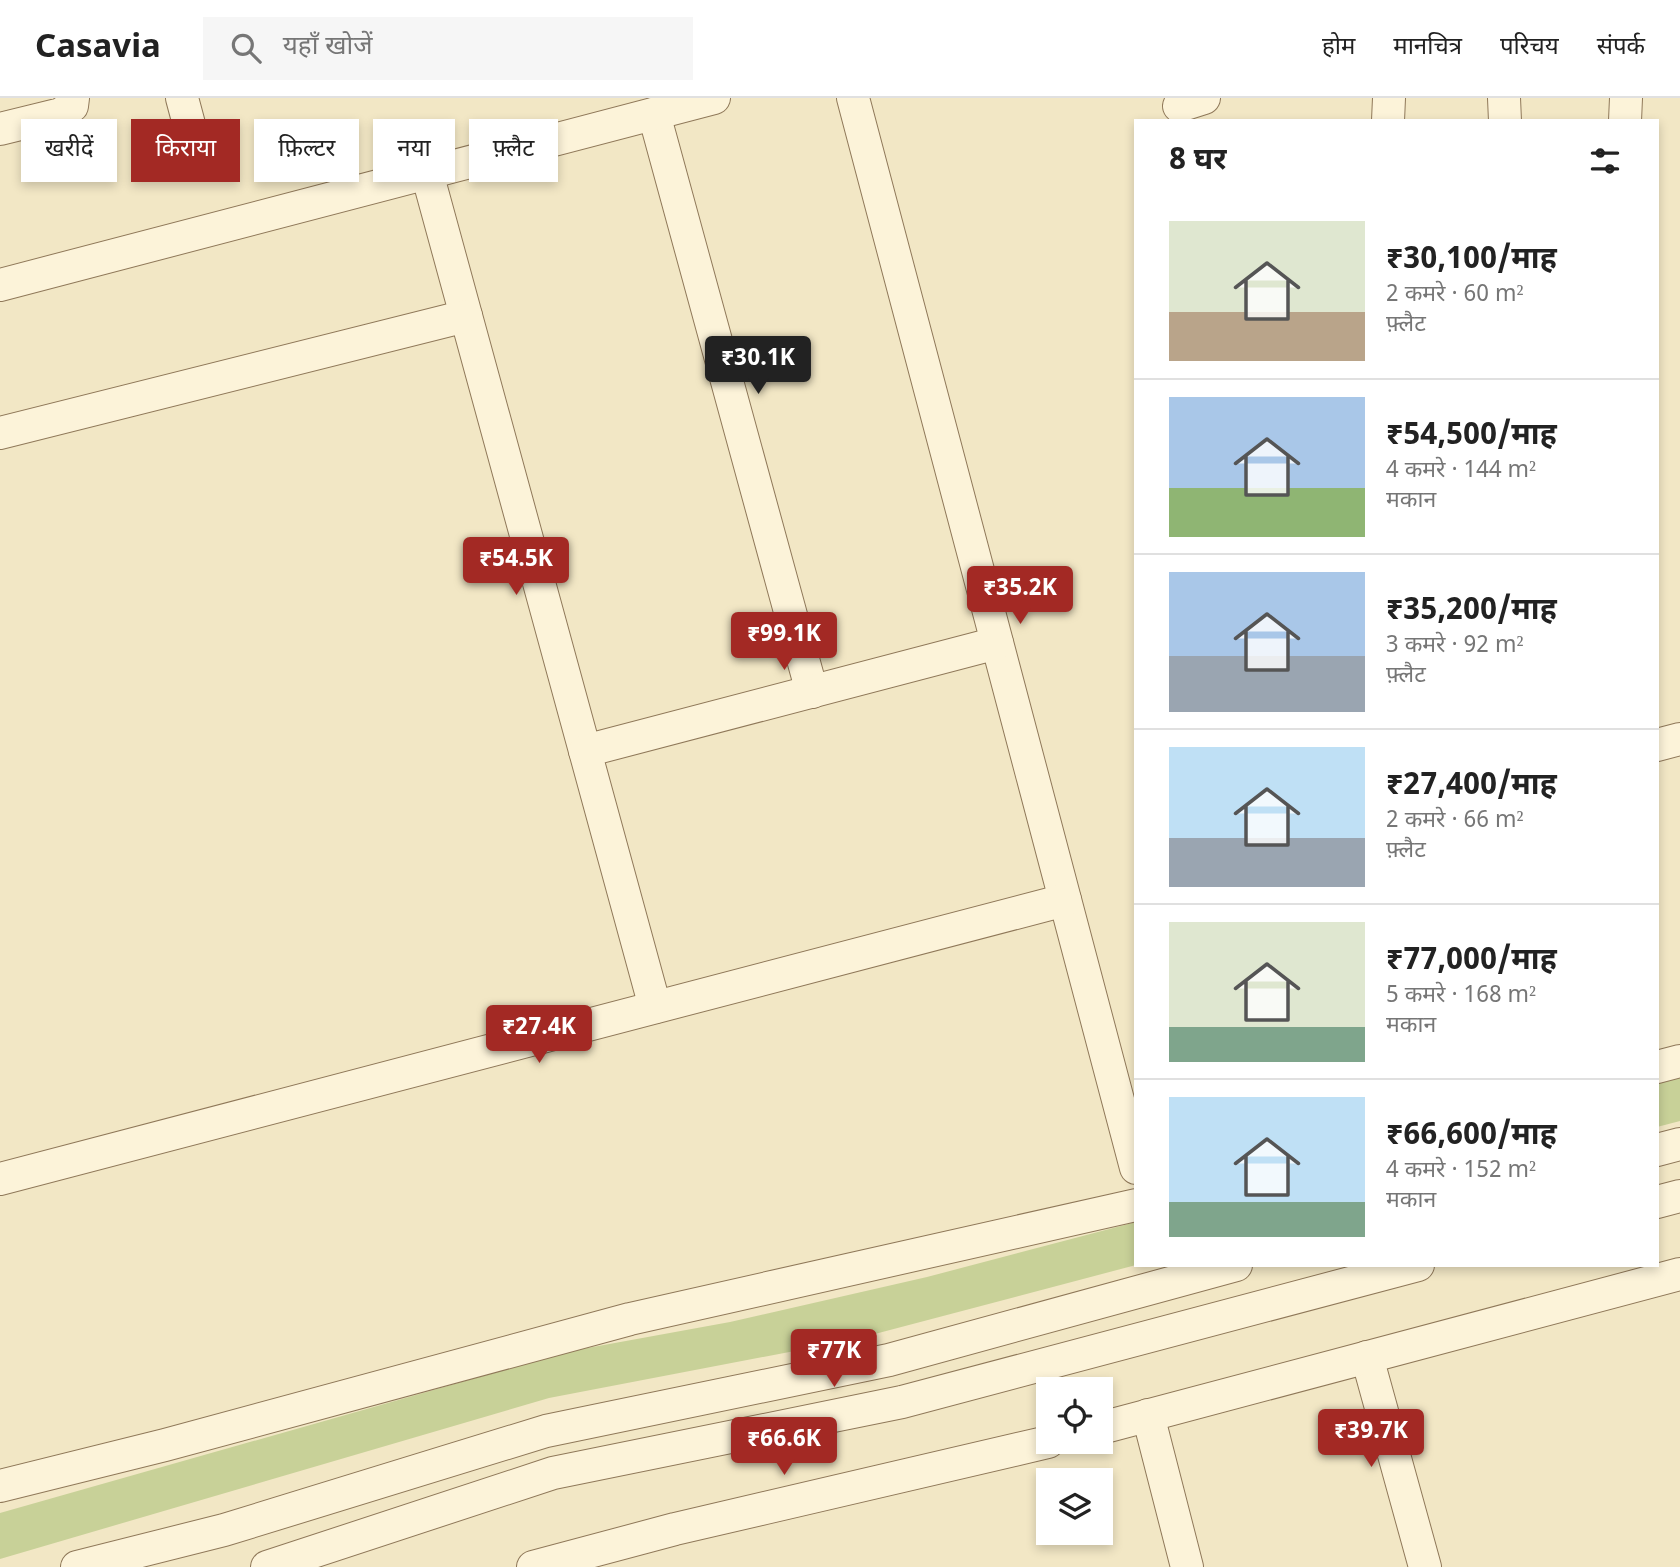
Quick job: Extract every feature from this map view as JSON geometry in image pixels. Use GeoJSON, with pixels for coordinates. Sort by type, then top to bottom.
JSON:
{"type":"FeatureCollection","features":[{"type":"Feature","properties":{"kind":"street"},"geometry":{"type":"LineString","coordinates":[[0,130],[61,114],[72,106],[74,98]]}},
{"type":"Feature","properties":{"kind":"street"},"geometry":{"type":"LineString","coordinates":[[182,98],[188,119]]}},
{"type":"Feature","properties":{"kind":"street"},"geometry":{"type":"LineString","coordinates":[[455,166],[715,98]]}},
{"type":"Feature","properties":{"kind":"street"},"geometry":{"type":"LineString","coordinates":[[853,98],[1134,1160]]}},
{"type":"Feature","properties":{"kind":"street"},"geometry":{"type":"LineString","coordinates":[[1388,119],[1389,98]]}},
{"type":"Feature","properties":{"kind":"street"},"geometry":{"type":"LineString","coordinates":[[1504,98],[1504,119]]}},
{"type":"Feature","properties":{"kind":"street"},"geometry":{"type":"LineString","coordinates":[[1625,119],[1626,98]]}},
{"type":"Feature","properties":{"kind":"street"},"geometry":{"type":"LineString","coordinates":[[654,114],[812,692]]}},
{"type":"Feature","properties":{"kind":"street"},"geometry":{"type":"LineString","coordinates":[[0,285],[393,182]]}},
{"type":"Feature","properties":{"kind":"street"},"geometry":{"type":"LineString","coordinates":[[429,182],[655,1007]]}},
{"type":"Feature","properties":{"kind":"street"},"geometry":{"type":"LineString","coordinates":[[0,433],[466,316]]}},
{"type":"Feature","properties":{"kind":"street"},"geometry":{"type":"LineString","coordinates":[[585,751],[997,643]]}},
{"type":"Feature","properties":{"kind":"street"},"geometry":{"type":"LineString","coordinates":[[1659,744],[1680,739]]}},
{"type":"Feature","properties":{"kind":"street"},"geometry":{"type":"LineString","coordinates":[[0,1179],[1065,900]]}},
{"type":"Feature","properties":{"kind":"street"},"geometry":{"type":"LineString","coordinates":[[1659,1066],[1680,1061]]}},
{"type":"Feature","properties":{"kind":"street"},"geometry":{"type":"LineString","coordinates":[[1659,1149],[1680,1144]]}},
{"type":"Feature","properties":{"kind":"street"},"geometry":{"type":"LineString","coordinates":[[1659,1201],[1680,1196]]}},
{"type":"Feature","properties":{"kind":"street"},"geometry":{"type":"LineString","coordinates":[[0,1486],[165,1445],[630,1320],[1134,1205]]}},
{"type":"Feature","properties":{"kind":"street"},"geometry":{"type":"LineString","coordinates":[[77,1567],[257,1519],[546,1431],[889,1360],[1229,1267]]}},
{"type":"Feature","properties":{"kind":"street"},"geometry":{"type":"LineString","coordinates":[[257,1519],[269,1566],[347,1554],[553,1473],[902,1402],[1410,1267]]}},
{"type":"Feature","properties":{"kind":"street"},"geometry":{"type":"LineString","coordinates":[[1113,1424],[1680,1274]]}},
{"type":"Feature","properties":{"kind":"street"},"geometry":{"type":"LineString","coordinates":[[1367,1357],[1425,1567]]}},
{"type":"Feature","properties":{"kind":"street"},"geometry":{"type":"LineString","coordinates":[[1149,1415],[1188,1567]]}},
{"type":"Feature","properties":{"kind":"street"},"geometry":{"type":"LineString","coordinates":[[533,1567],[675,1529],[1036,1445]]}},
{"type":"Feature","properties":{"kind":"green space"},"geometry":{"type":"Polygon","coordinates":[[[1680,1077],[1680,1121],[1659,1126],[1659,1082],[1680,1077]]]}},
{"type":"Feature","properties":{"kind":"green space"},"geometry":{"type":"Polygon","coordinates":[[[1134,1223],[1134,1266],[852,1340],[549,1398],[0,1559],[0,1513],[571,1351],[730,1322],[927,1277],[1134,1223]]]}}]}
